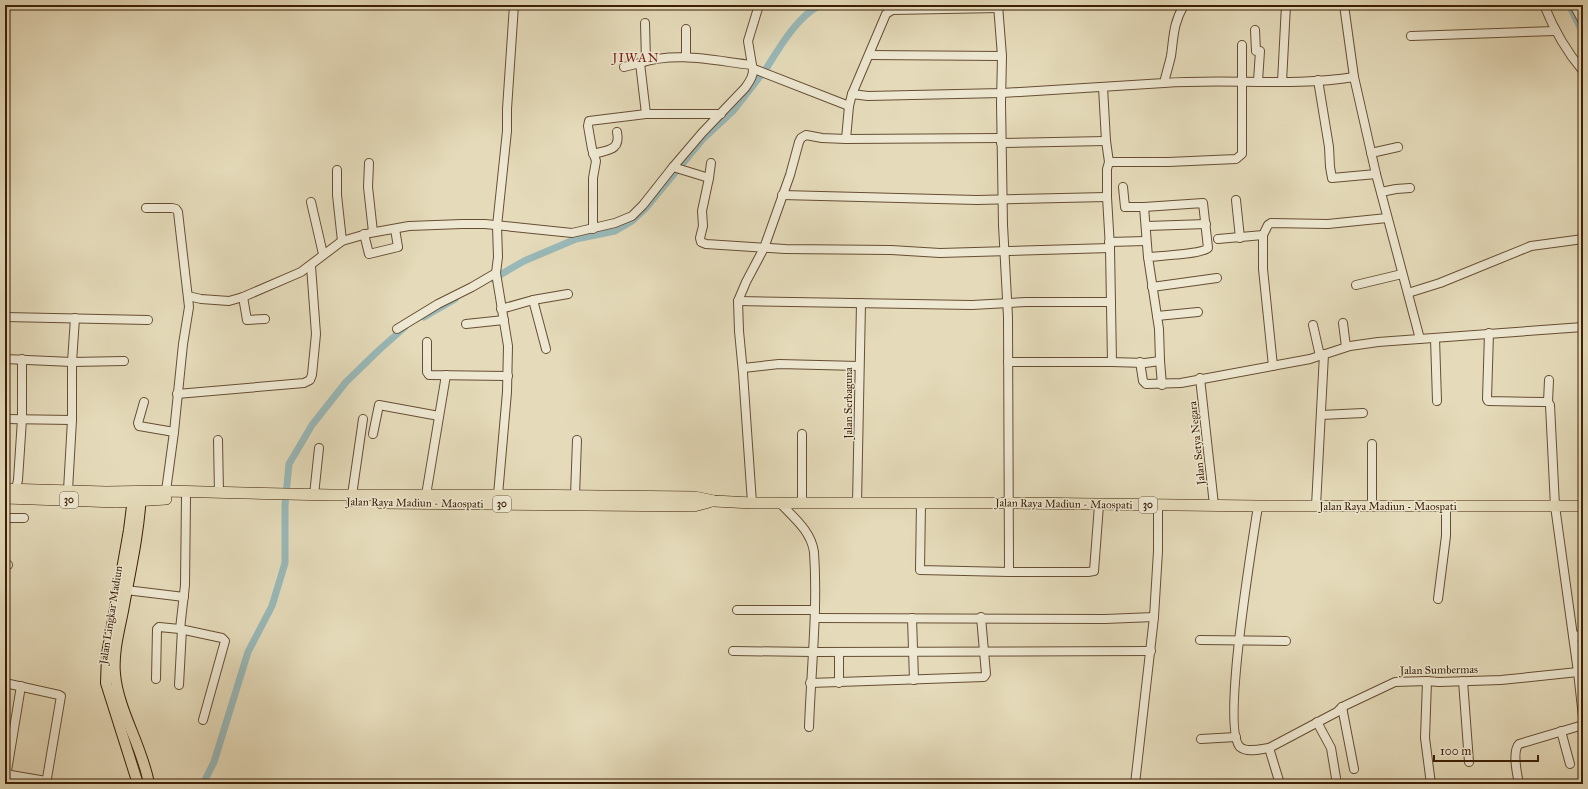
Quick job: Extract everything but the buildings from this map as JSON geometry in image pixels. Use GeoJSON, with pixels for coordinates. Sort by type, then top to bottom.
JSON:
{"type":"FeatureCollection","features":[{"type":"Feature","properties":{"kind":"highway","name":"30"},"geometry":{"type":"LineString","coordinates":[[10,489],[68,490],[136,497]]}},
{"type":"Feature","properties":{"kind":"highway","name":"Jalan Raya Madiun - Maospati"},"geometry":{"type":"LineString","coordinates":[[136,497],[166,491],[283,498],[314,495],[351,499],[426,495],[575,496],[617,501],[694,506],[714,501],[752,503],[857,504],[1583,506]]}},
{"type":"Feature","properties":{"kind":"highway","name":"Jalan Raya Madiun - Maospati"},"geometry":{"type":"LineString","coordinates":[[136,497],[617,501]]}},
{"type":"Feature","properties":{"kind":"highway","name":"30"},"geometry":{"type":"LineString","coordinates":[[5,498],[136,497]]}},
{"type":"Feature","properties":{"kind":"main road","name":"Jalan Lingkar Madiun"},"geometry":{"type":"LineString","coordinates":[[136,497],[138,530],[117,639],[115,673],[138,784]]}},
{"type":"Feature","properties":{"kind":"main road","name":"Jalan Lingkar Madiun"},"geometry":{"type":"LineString","coordinates":[[136,497],[107,654],[105,674],[111,702],[126,729],[149,784]]}},
{"type":"Feature","properties":{"kind":"street"},"geometry":{"type":"LineString","coordinates":[[498,495],[508,376],[508,346],[497,286],[497,226],[507,131],[507,109],[514,5]]}},
{"type":"Feature","properties":{"kind":"street"},"geometry":{"type":"LineString","coordinates":[[188,296],[201,299],[229,301],[243,297],[290,277],[310,266],[342,241],[373,232],[422,225],[462,224],[577,233],[615,223],[632,216],[745,88],[751,79],[753,67],[748,41],[759,5]]}},
{"type":"Feature","properties":{"kind":"street"},"geometry":{"type":"LineString","coordinates":[[1164,83],[1170,57],[1174,28],[1178,15],[1184,5]]}},
{"type":"Feature","properties":{"kind":"street"},"geometry":{"type":"LineString","coordinates":[[1282,82],[1286,5]]}},
{"type":"Feature","properties":{"kind":"street"},"geometry":{"type":"LineString","coordinates":[[1344,5],[1354,77],[1371,153],[1420,339]]}},
{"type":"Feature","properties":{"kind":"street"},"geometry":{"type":"LineString","coordinates":[[1574,5],[1583,22]]}},
{"type":"Feature","properties":{"kind":"street"},"geometry":{"type":"LineString","coordinates":[[846,139],[849,106],[852,94],[886,14],[892,10],[999,6],[1002,56],[1001,140],[1007,304],[1010,504],[1009,572]]}},
{"type":"Feature","properties":{"kind":"street"},"geometry":{"type":"LineString","coordinates":[[1547,6],[1555,31],[1569,55],[1583,71]]}},
{"type":"Feature","properties":{"kind":"street"},"geometry":{"type":"LineString","coordinates":[[645,23],[643,62],[646,114]]}},
{"type":"Feature","properties":{"kind":"street"},"geometry":{"type":"LineString","coordinates":[[686,29],[686,56]]}},
{"type":"Feature","properties":{"kind":"street"},"geometry":{"type":"LineString","coordinates":[[1254,30],[1256,51],[1260,51],[1258,81]]}},
{"type":"Feature","properties":{"kind":"street"},"geometry":{"type":"LineString","coordinates":[[1411,36],[1555,31]]}},
{"type":"Feature","properties":{"kind":"street"},"geometry":{"type":"LineString","coordinates":[[1109,162],[1168,162],[1239,158],[1242,154],[1242,45]]}},
{"type":"Feature","properties":{"kind":"street"},"geometry":{"type":"LineString","coordinates":[[869,55],[1002,56]]}},
{"type":"Feature","properties":{"kind":"street"},"geometry":{"type":"LineString","coordinates":[[624,67],[669,57],[686,56],[753,67],[849,106]]}},
{"type":"Feature","properties":{"kind":"street"},"geometry":{"type":"LineString","coordinates":[[852,94],[868,96],[1002,93],[1196,81],[1282,82],[1354,77]]}},
{"type":"Feature","properties":{"kind":"street"},"geometry":{"type":"LineString","coordinates":[[1318,80],[1329,148],[1332,178],[1376,174]]}},
{"type":"Feature","properties":{"kind":"street"},"geometry":{"type":"LineString","coordinates":[[1102,87],[1109,162],[1107,169],[1107,197],[1110,245],[1112,362]]}},
{"type":"Feature","properties":{"kind":"street"},"geometry":{"type":"LineString","coordinates":[[593,229],[592,178],[596,161],[593,154],[588,126],[589,121],[646,114],[721,114]]}},
{"type":"Feature","properties":{"kind":"street"},"geometry":{"type":"LineString","coordinates":[[593,154],[610,150],[615,147],[618,139],[617,132]]}},
{"type":"Feature","properties":{"kind":"street"},"geometry":{"type":"LineString","coordinates":[[752,503],[738,331],[738,301],[764,248],[801,138],[806,135],[822,138],[846,139],[1106,141]]}},
{"type":"Feature","properties":{"kind":"street"},"geometry":{"type":"LineString","coordinates":[[1371,153],[1398,147]]}},
{"type":"Feature","properties":{"kind":"street"},"geometry":{"type":"LineString","coordinates":[[369,163],[368,187],[373,232]]}},
{"type":"Feature","properties":{"kind":"street"},"geometry":{"type":"LineString","coordinates":[[711,163],[702,211],[703,226],[700,238],[701,242],[706,244],[764,248],[940,252],[1005,251],[1110,245],[1146,241]]}},
{"type":"Feature","properties":{"kind":"street"},"geometry":{"type":"LineString","coordinates":[[674,167],[709,178]]}},
{"type":"Feature","properties":{"kind":"street"},"geometry":{"type":"LineString","coordinates":[[337,170],[338,206],[342,241]]}},
{"type":"Feature","properties":{"kind":"street"},"geometry":{"type":"LineString","coordinates":[[1122,187],[1125,207],[1144,207],[1204,202],[1208,248],[1206,250],[1148,257]]}},
{"type":"Feature","properties":{"kind":"street"},"geometry":{"type":"LineString","coordinates":[[1381,192],[1410,188]]}},
{"type":"Feature","properties":{"kind":"street"},"geometry":{"type":"LineString","coordinates":[[782,196],[977,200],[1107,197]]}},
{"type":"Feature","properties":{"kind":"street"},"geometry":{"type":"LineString","coordinates":[[1236,200],[1240,238]]}},
{"type":"Feature","properties":{"kind":"street"},"geometry":{"type":"LineString","coordinates":[[311,202],[324,254]]}},
{"type":"Feature","properties":{"kind":"street"},"geometry":{"type":"LineString","coordinates":[[1144,207],[1147,226],[1146,241],[1157,316],[1162,384]]}},
{"type":"Feature","properties":{"kind":"street"},"geometry":{"type":"LineString","coordinates":[[146,208],[172,208],[178,212],[188,296],[188,318],[183,344],[166,491]]}},
{"type":"Feature","properties":{"kind":"street"},"geometry":{"type":"LineString","coordinates":[[1273,366],[1263,269],[1263,235],[1268,225],[1271,223],[1328,224],[1387,218]]}},
{"type":"Feature","properties":{"kind":"street"},"geometry":{"type":"LineString","coordinates":[[1147,226],[1206,224]]}},
{"type":"Feature","properties":{"kind":"street"},"geometry":{"type":"LineString","coordinates":[[364,234],[369,254],[398,247],[395,229]]}},
{"type":"Feature","properties":{"kind":"street"},"geometry":{"type":"LineString","coordinates":[[1218,239],[1263,235]]}},
{"type":"Feature","properties":{"kind":"street"},"geometry":{"type":"LineString","coordinates":[[1408,293],[1440,283],[1531,246],[1583,240]]}},
{"type":"Feature","properties":{"kind":"street"},"geometry":{"type":"LineString","coordinates":[[177,394],[291,385],[304,383],[310,380],[312,375],[316,334],[310,266]]}},
{"type":"Feature","properties":{"kind":"street"},"geometry":{"type":"LineString","coordinates":[[397,329],[438,304],[472,288],[496,274]]}},
{"type":"Feature","properties":{"kind":"street"},"geometry":{"type":"LineString","coordinates":[[1356,285],[1402,274]]}},
{"type":"Feature","properties":{"kind":"street"},"geometry":{"type":"LineString","coordinates":[[1152,287],[1217,278]]}},
{"type":"Feature","properties":{"kind":"street"},"geometry":{"type":"LineString","coordinates":[[501,308],[533,300],[568,294]]}},
{"type":"Feature","properties":{"kind":"street"},"geometry":{"type":"LineString","coordinates":[[243,297],[247,320],[265,319]]}},
{"type":"Feature","properties":{"kind":"street"},"geometry":{"type":"LineString","coordinates":[[533,300],[546,349]]}},
{"type":"Feature","properties":{"kind":"street"},"geometry":{"type":"LineString","coordinates":[[738,301],[860,303],[881,305],[1111,302]]}},
{"type":"Feature","properties":{"kind":"street","name":"Jalan Serbaguna"},"geometry":{"type":"LineString","coordinates":[[857,504],[860,303]]}},
{"type":"Feature","properties":{"kind":"street"},"geometry":{"type":"LineString","coordinates":[[1157,316],[1198,312]]}},
{"type":"Feature","properties":{"kind":"street"},"geometry":{"type":"LineString","coordinates":[[5,317],[148,320]]}},
{"type":"Feature","properties":{"kind":"street"},"geometry":{"type":"LineString","coordinates":[[68,490],[72,420],[72,362],[75,318]]}},
{"type":"Feature","properties":{"kind":"street"},"geometry":{"type":"LineString","coordinates":[[466,324],[504,320]]}},
{"type":"Feature","properties":{"kind":"street"},"geometry":{"type":"LineString","coordinates":[[1343,323],[1346,347]]}},
{"type":"Feature","properties":{"kind":"street"},"geometry":{"type":"LineString","coordinates":[[1313,325],[1322,355],[1321,415],[1316,506]]}},
{"type":"Feature","properties":{"kind":"street"},"geometry":{"type":"LineString","coordinates":[[1140,362],[1143,381],[1146,384],[1181,383],[1200,378],[1273,366],[1322,355],[1346,347],[1378,342],[1583,327]]}},
{"type":"Feature","properties":{"kind":"street"},"geometry":{"type":"LineString","coordinates":[[1489,333],[1488,401],[1548,402]]}},
{"type":"Feature","properties":{"kind":"street"},"geometry":{"type":"LineString","coordinates":[[1435,338],[1437,401]]}},
{"type":"Feature","properties":{"kind":"street"},"geometry":{"type":"LineString","coordinates":[[427,342],[427,374],[429,375],[508,376]]}},
{"type":"Feature","properties":{"kind":"street"},"geometry":{"type":"LineString","coordinates":[[5,359],[72,362],[124,361]]}},
{"type":"Feature","properties":{"kind":"street"},"geometry":{"type":"LineString","coordinates":[[10,489],[18,480],[22,419],[22,359]]}},
{"type":"Feature","properties":{"kind":"street"},"geometry":{"type":"LineString","coordinates":[[1008,362],[1160,361]]}},
{"type":"Feature","properties":{"kind":"street"},"geometry":{"type":"LineString","coordinates":[[742,368],[779,364],[859,366]]}},
{"type":"Feature","properties":{"kind":"street"},"geometry":{"type":"LineString","coordinates":[[426,495],[446,376]]}},
{"type":"Feature","properties":{"kind":"street","name":"Jalan Setya Negara"},"geometry":{"type":"LineString","coordinates":[[1200,378],[1214,505]]}},
{"type":"Feature","properties":{"kind":"street"},"geometry":{"type":"LineString","coordinates":[[1550,380],[1548,402],[1551,408],[1555,506],[1583,717]]}},
{"type":"Feature","properties":{"kind":"street"},"geometry":{"type":"LineString","coordinates":[[144,402],[138,423],[139,426],[174,432]]}},
{"type":"Feature","properties":{"kind":"street"},"geometry":{"type":"LineString","coordinates":[[373,434],[379,405],[439,416]]}},
{"type":"Feature","properties":{"kind":"street"},"geometry":{"type":"LineString","coordinates":[[1321,415],[1363,413]]}},
{"type":"Feature","properties":{"kind":"street"},"geometry":{"type":"LineString","coordinates":[[5,419],[72,420]]}},
{"type":"Feature","properties":{"kind":"street"},"geometry":{"type":"LineString","coordinates":[[351,499],[363,419]]}},
{"type":"Feature","properties":{"kind":"street"},"geometry":{"type":"LineString","coordinates":[[802,434],[802,503]]}},
{"type":"Feature","properties":{"kind":"street"},"geometry":{"type":"LineString","coordinates":[[218,440],[219,493]]}},
{"type":"Feature","properties":{"kind":"street"},"geometry":{"type":"LineString","coordinates":[[575,496],[577,440]]}},
{"type":"Feature","properties":{"kind":"street"},"geometry":{"type":"LineString","coordinates":[[1372,444],[1372,505]]}},
{"type":"Feature","properties":{"kind":"street"},"geometry":{"type":"LineString","coordinates":[[314,495],[319,448]]}},
{"type":"Feature","properties":{"kind":"street"},"geometry":{"type":"LineString","coordinates":[[179,685],[184,597],[186,498]]}},
{"type":"Feature","properties":{"kind":"street"},"geometry":{"type":"LineString","coordinates":[[780,503],[807,532],[813,543],[815,565],[815,614],[810,683],[810,727]]}},
{"type":"Feature","properties":{"kind":"street"},"geometry":{"type":"LineString","coordinates":[[921,503],[920,570],[1009,572],[1094,571],[1099,505]]}},
{"type":"Feature","properties":{"kind":"street"},"geometry":{"type":"LineString","coordinates":[[1135,784],[1154,616],[1158,505]]}},
{"type":"Feature","properties":{"kind":"street"},"geometry":{"type":"LineString","coordinates":[[1258,506],[1239,640],[1234,686],[1234,725],[1237,744],[1245,750],[1269,748],[1280,784]]}},
{"type":"Feature","properties":{"kind":"street"},"geometry":{"type":"LineString","coordinates":[[1438,599],[1446,536],[1446,506]]}},
{"type":"Feature","properties":{"kind":"street"},"geometry":{"type":"LineString","coordinates":[[5,518],[24,518]]}},
{"type":"Feature","properties":{"kind":"street"},"geometry":{"type":"LineString","coordinates":[[126,590],[184,597]]}},
{"type":"Feature","properties":{"kind":"street"},"geometry":{"type":"LineString","coordinates":[[737,610],[912,618],[981,617],[1105,619],[1154,616]]}},
{"type":"Feature","properties":{"kind":"street"},"geometry":{"type":"LineString","coordinates":[[810,683],[984,678],[986,674],[981,617]]}},
{"type":"Feature","properties":{"kind":"street"},"geometry":{"type":"LineString","coordinates":[[912,618],[914,680]]}},
{"type":"Feature","properties":{"kind":"street"},"geometry":{"type":"LineString","coordinates":[[156,679],[157,629],[159,627],[181,629],[222,638],[225,641],[204,720]]}},
{"type":"Feature","properties":{"kind":"street"},"geometry":{"type":"LineString","coordinates":[[1573,636],[1583,635]]}},
{"type":"Feature","properties":{"kind":"street"},"geometry":{"type":"LineString","coordinates":[[1200,640],[1286,641]]}},
{"type":"Feature","properties":{"kind":"street"},"geometry":{"type":"LineString","coordinates":[[733,651],[1151,651]]}},
{"type":"Feature","properties":{"kind":"street"},"geometry":{"type":"LineString","coordinates":[[838,652],[840,683]]}},
{"type":"Feature","properties":{"kind":"street","name":"Jalan Sumbermas"},"geometry":{"type":"LineString","coordinates":[[1269,748],[1337,712],[1342,707],[1372,694],[1392,682],[1501,680],[1578,672]]}},
{"type":"Feature","properties":{"kind":"street"},"geometry":{"type":"LineString","coordinates":[[1427,681],[1424,738],[1431,784]]}},
{"type":"Feature","properties":{"kind":"street"},"geometry":{"type":"LineString","coordinates":[[1463,681],[1470,762]]}},
{"type":"Feature","properties":{"kind":"street"},"geometry":{"type":"LineString","coordinates":[[5,683],[61,696],[46,783],[6,774]]}},
{"type":"Feature","properties":{"kind":"street"},"geometry":{"type":"LineString","coordinates":[[5,783],[21,686]]}},
{"type":"Feature","properties":{"kind":"street"},"geometry":{"type":"LineString","coordinates":[[1342,707],[1354,769]]}},
{"type":"Feature","properties":{"kind":"street"},"geometry":{"type":"LineString","coordinates":[[1317,722],[1331,748],[1336,778]]}},
{"type":"Feature","properties":{"kind":"street"},"geometry":{"type":"LineString","coordinates":[[1519,784],[1515,753],[1516,746],[1583,725]]}},
{"type":"Feature","properties":{"kind":"street"},"geometry":{"type":"LineString","coordinates":[[1562,731],[1570,764]]}},
{"type":"Feature","properties":{"kind":"street"},"geometry":{"type":"LineString","coordinates":[[1202,740],[1236,737]]}},
{"type":"Feature","properties":{"kind":"waterway"},"geometry":{"type":"LineString","coordinates":[[766,69],[783,42],[797,24],[805,16],[821,5]]}},
{"type":"Feature","properties":{"kind":"waterway"},"geometry":{"type":"LineString","coordinates":[[1569,5],[1583,33]]}},
{"type":"Feature","properties":{"kind":"waterway"},"geometry":{"type":"LineString","coordinates":[[493,279],[524,261],[576,239],[615,231],[632,221],[645,209],[702,140],[733,111],[761,75]]}},
{"type":"Feature","properties":{"kind":"waterway"},"geometry":{"type":"LineString","coordinates":[[424,317],[455,299]]}},
{"type":"Feature","properties":{"kind":"waterway"},"geometry":{"type":"LineString","coordinates":[[203,784],[214,762],[248,652],[272,606],[285,563],[285,505],[289,464],[312,425],[346,382],[405,327]]}},
{"type":"Feature","properties":{"kind":"district","name":"JIWAN"},"geometry":{"type":"Point","coordinates":[636,58]}}]}
